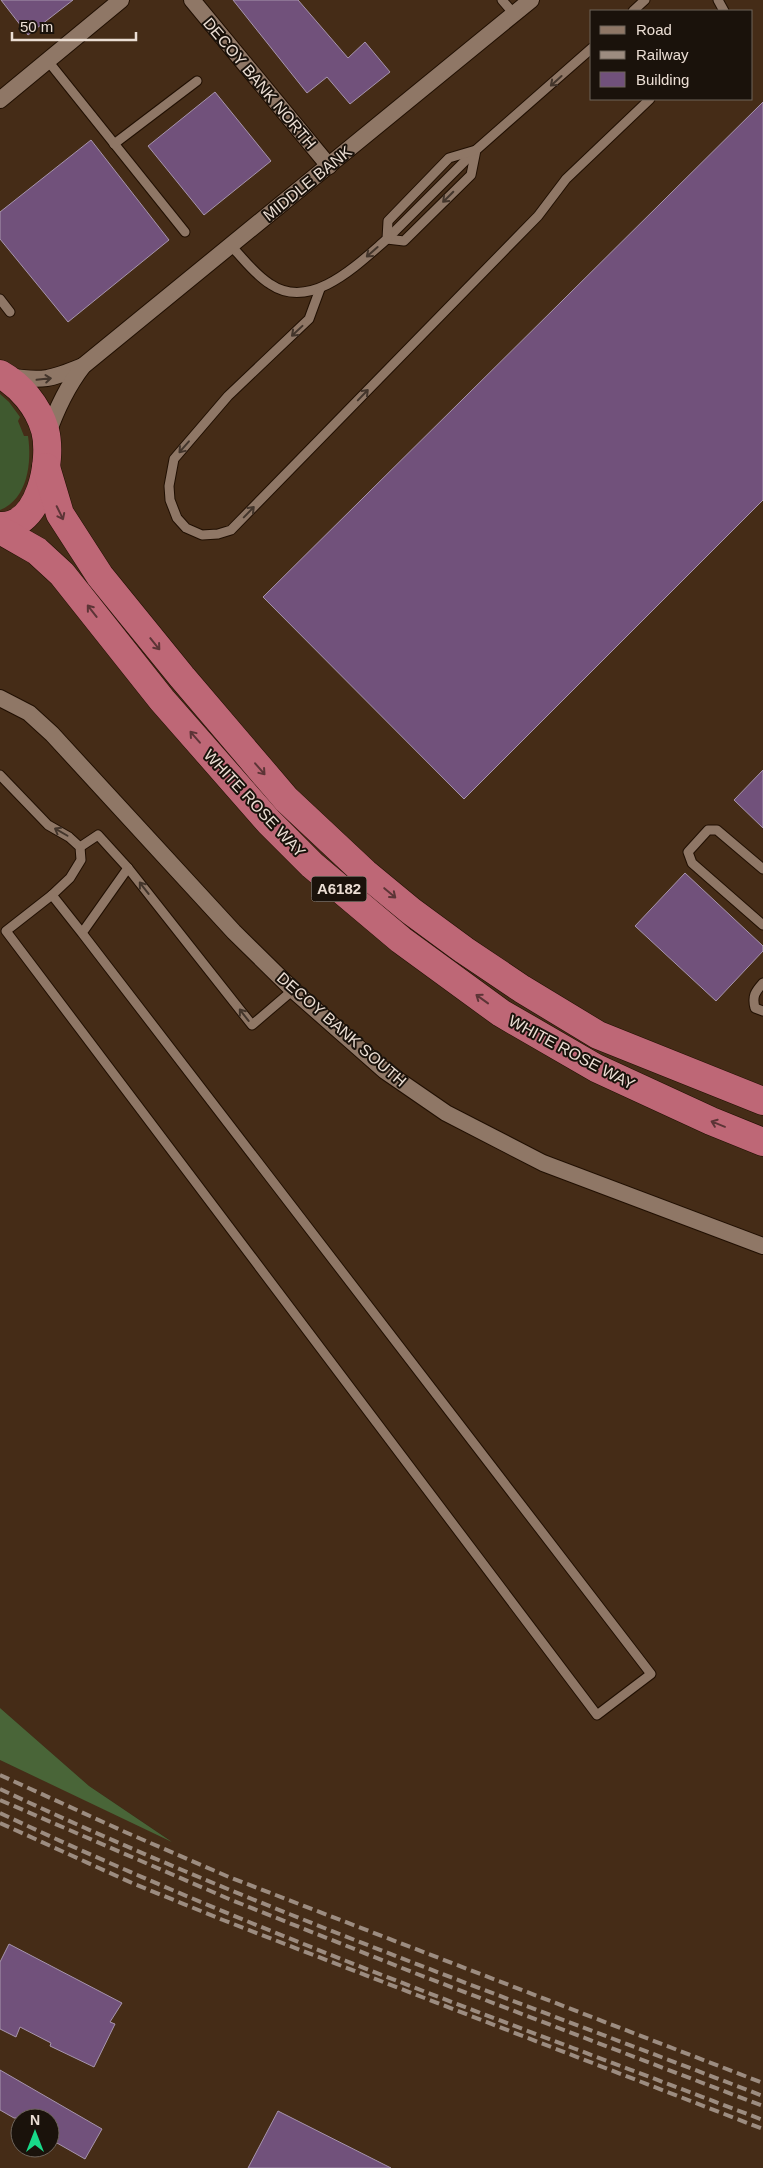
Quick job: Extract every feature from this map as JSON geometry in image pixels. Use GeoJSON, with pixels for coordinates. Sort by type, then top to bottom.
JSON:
{"type":"FeatureCollection","features":[{"type":"Feature","properties":{"kind":"highway","name":"WHITE ROSE WAY"},"geometry":{"type":"LineString","coordinates":[[0,526],[19,522],[32,508],[42,485],[46,466],[45,430],[34,405],[12,381],[1,374]]}},
{"type":"Feature","properties":{"kind":"highway","name":"WHITE ROSE WAY"},"geometry":{"type":"LineString","coordinates":[[46,466],[60,514],[100,576],[182,677],[286,799],[365,873],[411,911],[464,950],[522,989],[598,1035],[763,1101]]}},
{"type":"Feature","properties":{"kind":"highway","name":"WHITE ROSE WAY"},"geometry":{"type":"LineString","coordinates":[[0,530],[36,551],[62,574],[162,700],[269,822],[312,865],[401,940],[501,1013],[596,1068],[711,1121],[763,1142]]}},
{"type":"Feature","properties":{"kind":"street"},"geometry":{"type":"LineString","coordinates":[[2,94],[48,60],[120,0]]}},
{"type":"Feature","properties":{"kind":"street","name":"DECOY BANK NORTH"},"geometry":{"type":"LineString","coordinates":[[192,0],[329,166]]}},
{"type":"Feature","properties":{"kind":"street","name":"MIDDLE BANK"},"geometry":{"type":"LineString","coordinates":[[46,439],[60,402],[70,383],[83,366],[532,0]]}},
{"type":"Feature","properties":{"kind":"street","name":"MIDDLE BANK"},"geometry":{"type":"LineString","coordinates":[[1,374],[33,381],[52,378],[83,366]]}},
{"type":"Feature","properties":{"kind":"street","name":"DECOY BANK SOUTH"},"geometry":{"type":"LineString","coordinates":[[0,698],[29,713],[52,734],[234,932],[292,990],[385,1071],[446,1113],[543,1163],[763,1246]]}},
{"type":"Feature","properties":{"kind":"lane"},"geometry":{"type":"LineString","coordinates":[[502,0],[514,14]]}},
{"type":"Feature","properties":{"kind":"lane"},"geometry":{"type":"LineString","coordinates":[[634,10],[646,0]]}},
{"type":"Feature","properties":{"kind":"lane"},"geometry":{"type":"LineString","coordinates":[[231,246],[269,284],[282,291],[320,289],[347,274],[387,239],[476,150],[590,50]]}},
{"type":"Feature","properties":{"kind":"lane"},"geometry":{"type":"LineString","coordinates":[[48,60],[185,232]]}},
{"type":"Feature","properties":{"kind":"lane"},"geometry":{"type":"LineString","coordinates":[[114,144],[198,81]]}},
{"type":"Feature","properties":{"kind":"lane"},"geometry":{"type":"LineString","coordinates":[[320,289],[310,319],[228,396],[174,459],[169,486],[170,500],[177,518],[186,528],[202,535],[218,534],[231,530],[538,216],[566,179],[649,100]]}},
{"type":"Feature","properties":{"kind":"lane"},"geometry":{"type":"LineString","coordinates":[[387,239],[388,221],[449,158],[476,150]]}},
{"type":"Feature","properties":{"kind":"lane"},"geometry":{"type":"LineString","coordinates":[[387,239],[404,241],[471,175],[476,150]]}},
{"type":"Feature","properties":{"kind":"lane"},"geometry":{"type":"LineString","coordinates":[[0,299],[10,312]]}},
{"type":"Feature","properties":{"kind":"lane"},"geometry":{"type":"LineString","coordinates":[[0,775],[48,825],[69,837],[80,847],[81,860],[70,878],[52,895],[6,931],[597,1714],[651,1674],[52,895]]}},
{"type":"Feature","properties":{"kind":"lane"},"geometry":{"type":"LineString","coordinates":[[763,869],[718,830],[708,830],[688,852],[692,863],[763,925]]}},
{"type":"Feature","properties":{"kind":"lane"},"geometry":{"type":"LineString","coordinates":[[80,847],[98,835],[128,868],[252,1025],[292,990]]}},
{"type":"Feature","properties":{"kind":"lane"},"geometry":{"type":"LineString","coordinates":[[82,933],[128,868]]}},
{"type":"Feature","properties":{"kind":"lane"},"geometry":{"type":"LineString","coordinates":[[763,983],[755,993],[753,1000],[755,1008],[763,1011]]}},
{"type":"Feature","properties":{"kind":"shaded area"},"geometry":{"type":"Polygon","coordinates":[[[0,0],[763,0],[763,2168],[0,2168],[0,1760],[168,1839],[89,1786],[0,1708],[0,0]]]}},
{"type":"Feature","properties":{"kind":"green space"},"geometry":{"type":"Polygon","coordinates":[[[0,394],[9,402],[20,417],[18,421],[24,436],[28,436],[29,457],[26,479],[22,489],[9,505],[0,510],[0,394]]]}},
{"type":"Feature","properties":{"kind":"green space"},"geometry":{"type":"Polygon","coordinates":[[[0,1708],[89,1786],[172,1842],[0,1760],[0,1708]]]}},
{"type":"Feature","properties":{"kind":"building"},"geometry":{"type":"Polygon","coordinates":[[[1,0],[73,0],[28,35],[1,0]]]}},
{"type":"Feature","properties":{"kind":"building"},"geometry":{"type":"Polygon","coordinates":[[[233,0],[298,0],[348,58],[365,42],[390,72],[350,104],[327,77],[307,93],[233,0]]]}},
{"type":"Feature","properties":{"kind":"building"},"geometry":{"type":"Polygon","coordinates":[[[215,92],[271,161],[204,215],[148,146],[215,92]]]}},
{"type":"Feature","properties":{"kind":"building"},"geometry":{"type":"Polygon","coordinates":[[[763,102],[763,500],[464,799],[263,597],[763,102]]]}},
{"type":"Feature","properties":{"kind":"building"},"geometry":{"type":"Polygon","coordinates":[[[91,140],[169,240],[68,322],[0,239],[0,212],[91,140]]]}},
{"type":"Feature","properties":{"kind":"building"},"geometry":{"type":"Polygon","coordinates":[[[763,770],[763,828],[734,800],[763,770]]]}},
{"type":"Feature","properties":{"kind":"building"},"geometry":{"type":"Polygon","coordinates":[[[685,873],[763,946],[763,951],[716,1001],[635,926],[685,873]]]}},
{"type":"Feature","properties":{"kind":"building"},"geometry":{"type":"Polygon","coordinates":[[[9,1944],[122,2003],[110,2022],[115,2024],[94,2067],[50,2046],[51,2043],[20,2027],[16,2037],[0,2029],[0,1962],[9,1944]]]}},
{"type":"Feature","properties":{"kind":"building"},"geometry":{"type":"Polygon","coordinates":[[[0,2070],[102,2129],[85,2159],[60,2145],[60,2108],[10,2108],[10,2116],[0,2110],[0,2070]]]}},
{"type":"Feature","properties":{"kind":"building"},"geometry":{"type":"Polygon","coordinates":[[[278,2111],[391,2168],[248,2168],[278,2111]]]}},
{"type":"Feature","properties":{"kind":"railway"},"geometry":{"type":"LineString","coordinates":[[0,1775],[229,1877],[763,2083]]}},
{"type":"Feature","properties":{"kind":"railway"},"geometry":{"type":"LineString","coordinates":[[0,1789],[93,1832],[283,1911],[763,2096]]}},
{"type":"Feature","properties":{"kind":"railway"},"geometry":{"type":"LineString","coordinates":[[0,1800],[229,1899],[412,1972],[763,2106]]}},
{"type":"Feature","properties":{"kind":"railway"},"geometry":{"type":"LineString","coordinates":[[0,1813],[93,1856],[283,1936],[474,2011],[763,2120]]}},
{"type":"Feature","properties":{"kind":"railway"},"geometry":{"type":"LineString","coordinates":[[0,1823],[132,1883],[223,1920],[763,2129]]}}]}
